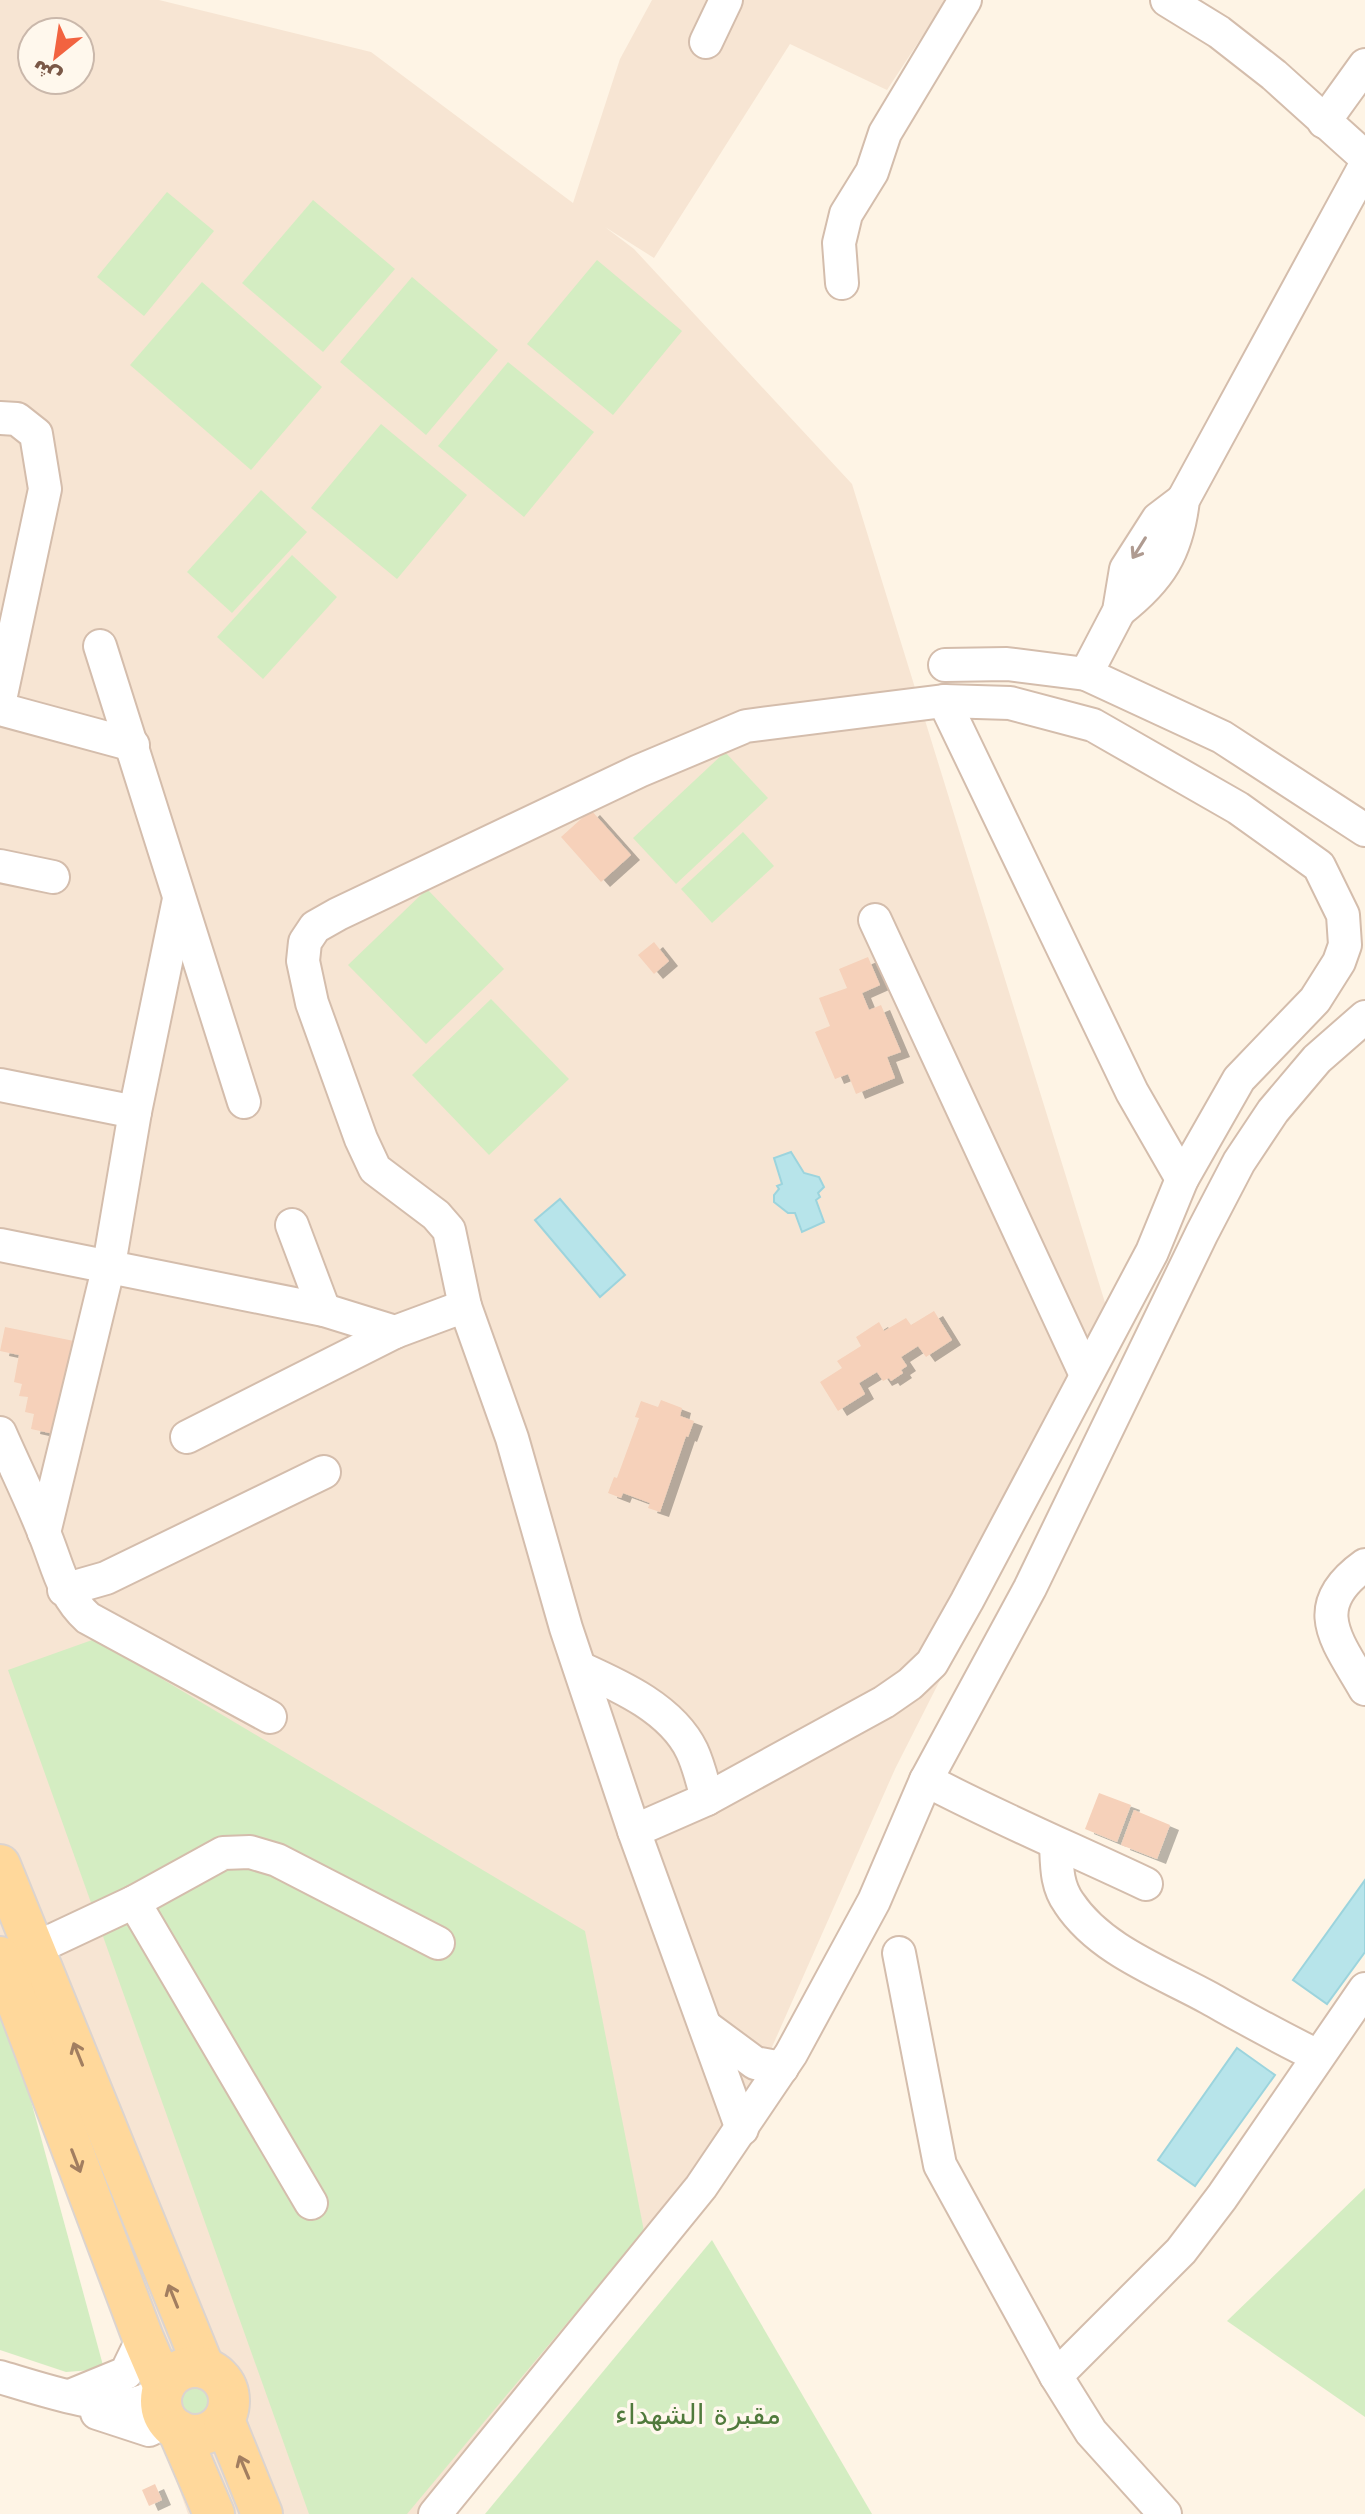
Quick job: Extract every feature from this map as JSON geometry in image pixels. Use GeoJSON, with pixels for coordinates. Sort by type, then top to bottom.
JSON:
{"type":"FeatureCollection","features":[{"type":"Feature","properties":{"kind":"main road"},"geometry":{"type":"LineString","coordinates":[[0,1865],[18,1953],[143,2338],[168,2407],[214,2514]]}},
{"type":"Feature","properties":{"kind":"main road"},"geometry":{"type":"LineString","coordinates":[[18,1953],[204,2368]]}},
{"type":"Feature","properties":{"kind":"main road"},"geometry":{"type":"LineString","coordinates":[[188,2367],[204,2368],[218,2375],[228,2389],[230,2404],[224,2420],[211,2431],[195,2435],[168,2407],[174,2374],[188,2367]]}},
{"type":"Feature","properties":{"kind":"main road"},"geometry":{"type":"LineString","coordinates":[[224,2420],[262,2514]]}},
{"type":"Feature","properties":{"kind":"street"},"geometry":{"type":"LineString","coordinates":[[706,42],[726,0]]}},
{"type":"Feature","properties":{"kind":"street"},"geometry":{"type":"LineString","coordinates":[[842,283],[839,243],[846,214],[872,172],[885,133],[965,0]]}},
{"type":"Feature","properties":{"kind":"street"},"geometry":{"type":"LineString","coordinates":[[1167,0],[1219,32],[1274,75],[1365,157]]}},
{"type":"Feature","properties":{"kind":"street"},"geometry":{"type":"LineString","coordinates":[[1324,122],[1365,65]]}},
{"type":"Feature","properties":{"kind":"street"},"geometry":{"type":"LineString","coordinates":[[1086,674],[1119,611],[1126,569],[1158,519],[1183,500],[1365,166]]}},
{"type":"Feature","properties":{"kind":"street"},"geometry":{"type":"LineString","coordinates":[[0,418],[17,419],[36,434],[45,489],[0,700]]}},
{"type":"Feature","properties":{"kind":"street"},"geometry":{"type":"LineString","coordinates":[[100,646],[244,1102]]}},
{"type":"Feature","properties":{"kind":"street"},"geometry":{"type":"LineString","coordinates":[[945,665],[1007,664],[1086,674],[1222,737],[1365,830]]}},
{"type":"Feature","properties":{"kind":"street"},"geometry":{"type":"LineString","coordinates":[[944,701],[1132,1092],[1182,1179]]}},
{"type":"Feature","properties":{"kind":"street"},"geometry":{"type":"LineString","coordinates":[[634,1831],[707,1799],[884,1702],[910,1684],[932,1663],[1152,1252],[1182,1179],[1239,1079],[1315,1000],[1339,962],[1345,945],[1343,915],[1319,866],[1238,808],[1093,725],[1010,703],[944,701],[746,726],[639,771],[315,927],[305,942],[303,961],[312,1003],[361,1139],[375,1169],[436,1215],[449,1230],[465,1306],[512,1438],[580,1668],[634,1831],[742,2129]]}},
{"type":"Feature","properties":{"kind":"street"},"geometry":{"type":"LineString","coordinates":[[0,709],[133,745]]}},
{"type":"Feature","properties":{"kind":"street"},"geometry":{"type":"LineString","coordinates":[[0,866],[53,877]]}},
{"type":"Feature","properties":{"kind":"street"},"geometry":{"type":"LineString","coordinates":[[44,1533],[109,1265],[135,1112],[179,899]]}},
{"type":"Feature","properties":{"kind":"street"},"geometry":{"type":"LineString","coordinates":[[875,920],[1086,1375]]}},
{"type":"Feature","properties":{"kind":"street"},"geometry":{"type":"LineString","coordinates":[[435,2514],[691,2199],[782,2068],[874,1901],[926,1780],[1030,1588],[1239,1162],[1273,1111],[1317,1059],[1365,1017]]}},
{"type":"Feature","properties":{"kind":"street"},"geometry":{"type":"LineString","coordinates":[[0,1085],[135,1112]]}},
{"type":"Feature","properties":{"kind":"street"},"geometry":{"type":"LineString","coordinates":[[292,1225],[324,1310]]}},
{"type":"Feature","properties":{"kind":"street"},"geometry":{"type":"LineString","coordinates":[[0,1245],[324,1310],[395,1332]]}},
{"type":"Feature","properties":{"kind":"street"},"geometry":{"type":"LineString","coordinates":[[187,1437],[395,1332],[465,1306]]}},
{"type":"Feature","properties":{"kind":"street"},"geometry":{"type":"LineString","coordinates":[[0,1433],[44,1533],[64,1590],[76,1607],[88,1618],[270,1717]]}},
{"type":"Feature","properties":{"kind":"street"},"geometry":{"type":"LineString","coordinates":[[64,1590],[106,1578],[324,1472]]}},
{"type":"Feature","properties":{"kind":"street"},"geometry":{"type":"LineString","coordinates":[[1365,1565],[1332,1600],[1331,1616],[1334,1635],[1365,1689]]}},
{"type":"Feature","properties":{"kind":"street"},"geometry":{"type":"LineString","coordinates":[[580,1668],[640,1698],[684,1736],[694,1753],[707,1799]]}},
{"type":"Feature","properties":{"kind":"street"},"geometry":{"type":"LineString","coordinates":[[926,1780],[1146,1884]]}},
{"type":"Feature","properties":{"kind":"street"},"geometry":{"type":"LineString","coordinates":[[1056,1844],[1058,1883],[1067,1901],[1081,1919],[1106,1940],[1151,1968],[1318,2056]]}},
{"type":"Feature","properties":{"kind":"street"},"geometry":{"type":"LineString","coordinates":[[18,1953],[134,1902],[223,1853],[250,1852],[277,1860],[438,1943]]}},
{"type":"Feature","properties":{"kind":"street"},"geometry":{"type":"LineString","coordinates":[[134,1902],[311,2203]]}},
{"type":"Feature","properties":{"kind":"street"},"geometry":{"type":"LineString","coordinates":[[899,1953],[940,2165],[1056,2376],[1091,2432],[1165,2514]]}},
{"type":"Feature","properties":{"kind":"street"},"geometry":{"type":"LineString","coordinates":[[1056,2376],[1181,2251],[1272,2127],[1365,1989]]}},
{"type":"Feature","properties":{"kind":"street"},"geometry":{"type":"LineString","coordinates":[[705,2026],[755,2063],[782,2068]]}},
{"type":"Feature","properties":{"kind":"street"},"geometry":{"type":"LineString","coordinates":[[67,2397],[126,2373],[143,2338]]}},
{"type":"Feature","properties":{"kind":"street"},"geometry":{"type":"LineString","coordinates":[[0,2377],[67,2397],[168,2407]]}},
{"type":"Feature","properties":{"kind":"shaded area"},"geometry":{"type":"Polygon","coordinates":[[[0,0],[159,0],[371,52],[573,203],[620,59],[652,0],[946,0],[887,90],[790,44],[654,258],[605,227],[634,249],[852,484],[1115,1335],[895,1769],[726,2151],[429,2514],[188,2514],[146,2394],[0,2015],[0,0]]]}},
{"type":"Feature","properties":{"kind":"green space"},"geometry":{"type":"Polygon","coordinates":[[[167,192],[214,231],[144,316],[97,277],[167,192]]]}},
{"type":"Feature","properties":{"kind":"green space"},"geometry":{"type":"Polygon","coordinates":[[[313,200],[395,269],[323,352],[242,283],[313,200]]]}},
{"type":"Feature","properties":{"kind":"green space"},"geometry":{"type":"Polygon","coordinates":[[[597,260],[682,331],[613,415],[527,344],[597,260]]]}},
{"type":"Feature","properties":{"kind":"green space"},"geometry":{"type":"Polygon","coordinates":[[[412,277],[498,350],[426,435],[340,362],[412,277]]]}},
{"type":"Feature","properties":{"kind":"green space"},"geometry":{"type":"Polygon","coordinates":[[[202,282],[322,387],[251,470],[130,365],[202,282]]]}},
{"type":"Feature","properties":{"kind":"green space"},"geometry":{"type":"Polygon","coordinates":[[[508,362],[594,432],[524,517],[438,446],[508,362]]]}},
{"type":"Feature","properties":{"kind":"green space"},"geometry":{"type":"Polygon","coordinates":[[[381,424],[467,495],[397,579],[311,508],[381,424]]]}},
{"type":"Feature","properties":{"kind":"green space"},"geometry":{"type":"Polygon","coordinates":[[[261,490],[307,532],[232,613],[187,572],[261,490]]]}},
{"type":"Feature","properties":{"kind":"green space"},"geometry":{"type":"Polygon","coordinates":[[[292,555],[337,597],[263,679],[217,637],[292,555]]]}},
{"type":"Feature","properties":{"kind":"green space"},"geometry":{"type":"Polygon","coordinates":[[[725,752],[768,798],[676,884],[633,838],[725,752]]]}},
{"type":"Feature","properties":{"kind":"green space"},"geometry":{"type":"Polygon","coordinates":[[[743,832],[774,866],[712,923],[681,889],[743,832]]]}},
{"type":"Feature","properties":{"kind":"green space"},"geometry":{"type":"Polygon","coordinates":[[[427,889],[504,969],[426,1044],[348,965],[427,889]]]}},
{"type":"Feature","properties":{"kind":"green space"},"geometry":{"type":"Polygon","coordinates":[[[491,999],[569,1079],[489,1155],[412,1075],[491,999]]]}},
{"type":"Feature","properties":{"kind":"green space"},"geometry":{"type":"Polygon","coordinates":[[[95,1639],[585,1931],[644,2231],[407,2514],[309,2514],[8,1670],[95,1639]]]}},
{"type":"Feature","properties":{"kind":"green space"},"geometry":{"type":"Polygon","coordinates":[[[0,1987],[104,2369],[66,2372],[0,2350],[0,1987]]]}},
{"type":"Feature","properties":{"kind":"green space"},"geometry":{"type":"Polygon","coordinates":[[[1365,2188],[1365,2417],[1227,2321],[1365,2188]]]}},
{"type":"Feature","properties":{"kind":"green space","name":"مقبرة الشهداء"},"geometry":{"type":"Polygon","coordinates":[[[712,2240],[872,2514],[485,2514],[712,2240]]]}},
{"type":"Feature","properties":{"kind":"green space"},"geometry":{"type":"Polygon","coordinates":[[[193,2376],[213,2384],[219,2400],[208,2423],[193,2426],[171,2409],[179,2382],[193,2376]]]}},
{"type":"Feature","properties":{"kind":"water"},"geometry":{"type":"Polygon","coordinates":[[[791,1152],[804,1173],[819,1177],[824,1187],[816,1200],[824,1222],[802,1232],[795,1213],[788,1213],[774,1202],[774,1195],[779,1189],[777,1186],[782,1184],[774,1158],[791,1152]]]}},
{"type":"Feature","properties":{"kind":"water"},"geometry":{"type":"Polygon","coordinates":[[[560,1199],[625,1275],[600,1297],[535,1220],[560,1199]]]}},
{"type":"Feature","properties":{"kind":"water"},"geometry":{"type":"Polygon","coordinates":[[[1365,1880],[1365,1952],[1327,2004],[1293,1980],[1365,1880]]]}},
{"type":"Feature","properties":{"kind":"water"},"geometry":{"type":"Polygon","coordinates":[[[1237,2048],[1275,2075],[1195,2186],[1158,2160],[1237,2048]]]}},
{"type":"Feature","properties":{"kind":"building"},"geometry":{"type":"Polygon","coordinates":[[[591,810],[631,855],[601,882],[561,837],[591,810]]]}},
{"type":"Feature","properties":{"kind":"building"},"geometry":{"type":"Polygon","coordinates":[[[654,942],[669,961],[654,974],[638,955],[654,942]]]}},
{"type":"Feature","properties":{"kind":"building"},"geometry":{"type":"Polygon","coordinates":[[[868,957],[880,985],[862,993],[869,1010],[881,1005],[901,1052],[887,1057],[895,1078],[856,1094],[848,1074],[835,1079],[815,1032],[830,1026],[819,998],[847,988],[839,969],[868,957]]]}},
{"type":"Feature","properties":{"kind":"building"},"geometry":{"type":"Polygon","coordinates":[[[934,1311],[952,1340],[926,1357],[918,1346],[901,1357],[907,1366],[901,1370],[903,1373],[891,1381],[889,1378],[883,1381],[877,1372],[859,1383],[865,1394],[838,1411],[820,1382],[842,1368],[837,1361],[861,1346],[856,1337],[879,1322],[884,1331],[906,1318],[911,1325],[934,1311]]]}},
{"type":"Feature","properties":{"kind":"building"},"geometry":{"type":"Polygon","coordinates":[[[5,1327],[74,1341],[54,1434],[31,1429],[34,1414],[25,1412],[28,1397],[19,1396],[22,1384],[14,1382],[19,1355],[0,1351],[5,1327]]]}},
{"type":"Feature","properties":{"kind":"building"},"geometry":{"type":"Polygon","coordinates":[[[661,1400],[682,1408],[680,1416],[694,1421],[660,1512],[648,1508],[650,1503],[623,1493],[621,1498],[608,1493],[614,1477],[617,1478],[639,1418],[635,1417],[641,1401],[658,1407],[661,1400]]]}},
{"type":"Feature","properties":{"kind":"building"},"geometry":{"type":"Polygon","coordinates":[[[1099,1793],[1131,1805],[1117,1842],[1085,1829],[1099,1793]]]}},
{"type":"Feature","properties":{"kind":"building"},"geometry":{"type":"Polygon","coordinates":[[[1134,1810],[1170,1825],[1157,1859],[1121,1845],[1134,1810]]]}},
{"type":"Feature","properties":{"kind":"building"},"geometry":{"type":"Polygon","coordinates":[[[155,2484],[162,2500],[149,2506],[142,2490],[155,2484]]]}}]}
